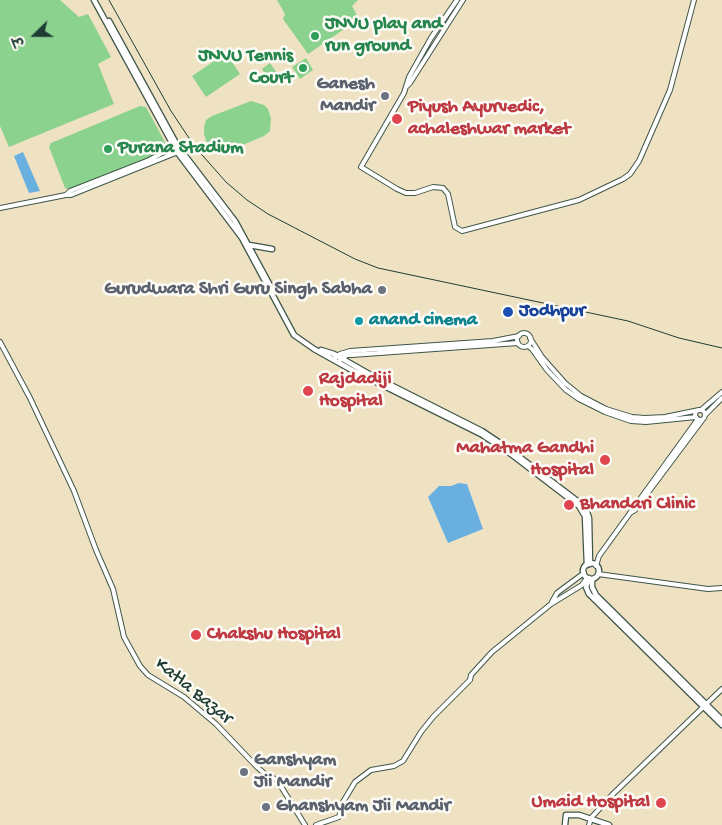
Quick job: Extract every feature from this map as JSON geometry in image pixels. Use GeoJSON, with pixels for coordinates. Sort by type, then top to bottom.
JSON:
{"type":"FeatureCollection","features":[{"type":"Feature","properties":{"kind":"main road"},"geometry":{"type":"LineString","coordinates":[[95,0],[179,151],[242,238],[292,332],[314,349],[335,357]]}},
{"type":"Feature","properties":{"kind":"main road"},"geometry":{"type":"LineString","coordinates":[[179,151],[235,221],[250,245],[295,331],[311,344],[480,434],[511,454],[582,506],[585,516],[588,564],[584,573],[589,578]]}},
{"type":"Feature","properties":{"kind":"main road"},"geometry":{"type":"LineString","coordinates":[[250,245],[272,249]]}},
{"type":"Feature","properties":{"kind":"main road"},"geometry":{"type":"LineString","coordinates":[[588,564],[596,566],[599,570],[598,574],[589,578],[586,587],[589,594],[722,720]]}},
{"type":"Feature","properties":{"kind":"main road"},"geometry":{"type":"LineString","coordinates":[[706,706],[722,725]]}},
{"type":"Feature","properties":{"kind":"main road"},"geometry":{"type":"LineString","coordinates":[[565,825],[566,815],[579,815],[609,825]]}},
{"type":"Feature","properties":{"kind":"street"},"geometry":{"type":"LineString","coordinates":[[407,86],[409,77],[431,38],[457,0]]}},
{"type":"Feature","properties":{"kind":"street"},"geometry":{"type":"LineString","coordinates":[[463,0],[407,86],[361,167],[396,189],[406,193],[415,193],[433,186],[443,188],[448,194],[455,227],[462,231],[579,200],[630,174],[639,161],[670,90],[694,0]]}},
{"type":"Feature","properties":{"kind":"street"},"geometry":{"type":"LineString","coordinates":[[66,195],[70,191],[148,160],[176,146]]}},
{"type":"Feature","properties":{"kind":"street"},"geometry":{"type":"LineString","coordinates":[[0,208],[78,193],[179,151]]}},
{"type":"Feature","properties":{"kind":"street"},"geometry":{"type":"LineString","coordinates":[[335,357],[350,351],[493,341],[525,333],[542,357],[565,383],[581,396],[606,408],[632,417],[645,418],[665,417],[700,410]]}},
{"type":"Feature","properties":{"kind":"street"},"geometry":{"type":"LineString","coordinates":[[518,343],[519,336]]}},
{"type":"Feature","properties":{"kind":"street"},"geometry":{"type":"LineString","coordinates":[[528,346],[530,338]]}},
{"type":"Feature","properties":{"kind":"street","name":"Katla Bazar"},"geometry":{"type":"LineString","coordinates":[[0,342],[45,429],[74,491],[113,590],[124,637],[140,666],[148,675],[184,697],[216,724],[257,767],[265,774],[277,780],[305,825]]}},
{"type":"Feature","properties":{"kind":"street"},"geometry":{"type":"LineString","coordinates":[[340,360],[352,355],[518,343],[532,349],[566,390],[605,412],[631,421],[646,422],[704,417]]}},
{"type":"Feature","properties":{"kind":"street"},"geometry":{"type":"LineString","coordinates":[[596,566],[599,556],[697,418],[696,413],[722,392]]}},
{"type":"Feature","properties":{"kind":"street"},"geometry":{"type":"LineString","coordinates":[[630,513],[635,510],[704,417],[722,398]]}},
{"type":"Feature","properties":{"kind":"street"},"geometry":{"type":"LineString","coordinates":[[700,410],[704,412],[704,417]]}},
{"type":"Feature","properties":{"kind":"street"},"geometry":{"type":"LineString","coordinates":[[551,604],[557,594],[584,573]]}},
{"type":"Feature","properties":{"kind":"street"},"geometry":{"type":"LineString","coordinates":[[598,574],[708,589],[722,588]]}},
{"type":"Feature","properties":{"kind":"street"},"geometry":{"type":"LineString","coordinates":[[316,825],[339,817],[343,802],[356,782],[371,770],[394,766],[403,761],[433,717],[470,680],[471,675],[492,652],[551,604],[582,585],[589,578]]}},
{"type":"Feature","properties":{"kind":"street"},"geometry":{"type":"LineString","coordinates":[[589,825],[591,818],[612,795],[722,690]]}},
{"type":"Feature","properties":{"kind":"green space"},"geometry":{"type":"Polygon","coordinates":[[[0,0],[60,0],[79,17],[88,14],[111,57],[98,64],[114,104],[9,147],[0,126],[0,0]]]}},
{"type":"Feature","properties":{"kind":"green space","name":"JNVU play and run ground"},"geometry":{"type":"Polygon","coordinates":[[[277,0],[358,0],[352,6],[359,19],[308,54],[283,19],[285,14],[277,0]]]}},
{"type":"Feature","properties":{"kind":"green space"},"geometry":{"type":"Polygon","coordinates":[[[226,53],[240,74],[206,97],[192,76],[226,53]]]}},
{"type":"Feature","properties":{"kind":"green space","name":"JNVU Tennis Court"},"geometry":{"type":"Polygon","coordinates":[[[306,58],[313,70],[300,79],[292,67],[306,58]]]}},
{"type":"Feature","properties":{"kind":"green space"},"geometry":{"type":"Polygon","coordinates":[[[270,63],[279,76],[270,82],[262,69],[270,63]]]}},
{"type":"Feature","properties":{"kind":"green space"},"geometry":{"type":"Polygon","coordinates":[[[251,101],[264,105],[268,109],[271,118],[270,131],[264,136],[226,152],[212,149],[207,143],[204,134],[206,120],[251,101]]]}},
{"type":"Feature","properties":{"kind":"green space","name":"Purana Stadium"},"geometry":{"type":"Polygon","coordinates":[[[140,106],[146,107],[166,144],[166,151],[123,169],[123,172],[103,180],[70,190],[65,188],[49,147],[51,143],[140,106]]]}},
{"type":"Feature","properties":{"kind":"water"},"geometry":{"type":"Polygon","coordinates":[[[23,152],[40,191],[29,193],[14,156],[23,152]]]}},
{"type":"Feature","properties":{"kind":"water"},"geometry":{"type":"Polygon","coordinates":[[[459,483],[467,484],[483,529],[448,543],[428,497],[439,486],[451,486],[459,483]]]}},
{"type":"Feature","properties":{"kind":"railway"},"geometry":{"type":"LineString","coordinates":[[109,0],[171,111],[195,147],[226,182],[247,200],[268,214],[355,259],[378,268],[628,321],[679,338],[722,348]]}},
{"type":"Feature","properties":{"kind":"place","name":"JNVU play and run ground"},"geometry":{"type":"Point","coordinates":[315,36]}},
{"type":"Feature","properties":{"kind":"place","name":"JNVU Tennis Court"},"geometry":{"type":"Point","coordinates":[303,68]}},
{"type":"Feature","properties":{"kind":"place","name":"Ganesh Mandir"},"geometry":{"type":"Point","coordinates":[385,96]}},
{"type":"Feature","properties":{"kind":"place","name":"Piyush Ayurvedic, achaleshwar market"},"geometry":{"type":"Point","coordinates":[397,119]}},
{"type":"Feature","properties":{"kind":"place","name":"Purana Stadium"},"geometry":{"type":"Point","coordinates":[108,149]}},
{"type":"Feature","properties":{"kind":"place","name":"Gurudwara Shri Guru Singh Sabha"},"geometry":{"type":"Point","coordinates":[382,290]}},
{"type":"Feature","properties":{"kind":"place","name":"Jodhpur"},"geometry":{"type":"Point","coordinates":[508,312]}},
{"type":"Feature","properties":{"kind":"place","name":"anand cinema"},"geometry":{"type":"Point","coordinates":[359,321]}},
{"type":"Feature","properties":{"kind":"place","name":"Rajdadiji Hospital"},"geometry":{"type":"Point","coordinates":[308,391]}},
{"type":"Feature","properties":{"kind":"place","name":"Mahatma Gandhi Hospital"},"geometry":{"type":"Point","coordinates":[605,460]}},
{"type":"Feature","properties":{"kind":"place","name":"Bhandari Clinic"},"geometry":{"type":"Point","coordinates":[569,505]}},
{"type":"Feature","properties":{"kind":"place","name":"Chakshu Hospital"},"geometry":{"type":"Point","coordinates":[196,635]}},
{"type":"Feature","properties":{"kind":"place","name":"Ganshyam Jii Mandir"},"geometry":{"type":"Point","coordinates":[244,772]}},
{"type":"Feature","properties":{"kind":"place","name":"Umaid Hospital"},"geometry":{"type":"Point","coordinates":[661,803]}},
{"type":"Feature","properties":{"kind":"place","name":"Ghanshyam Jii Mandir"},"geometry":{"type":"Point","coordinates":[266,807]}}]}
